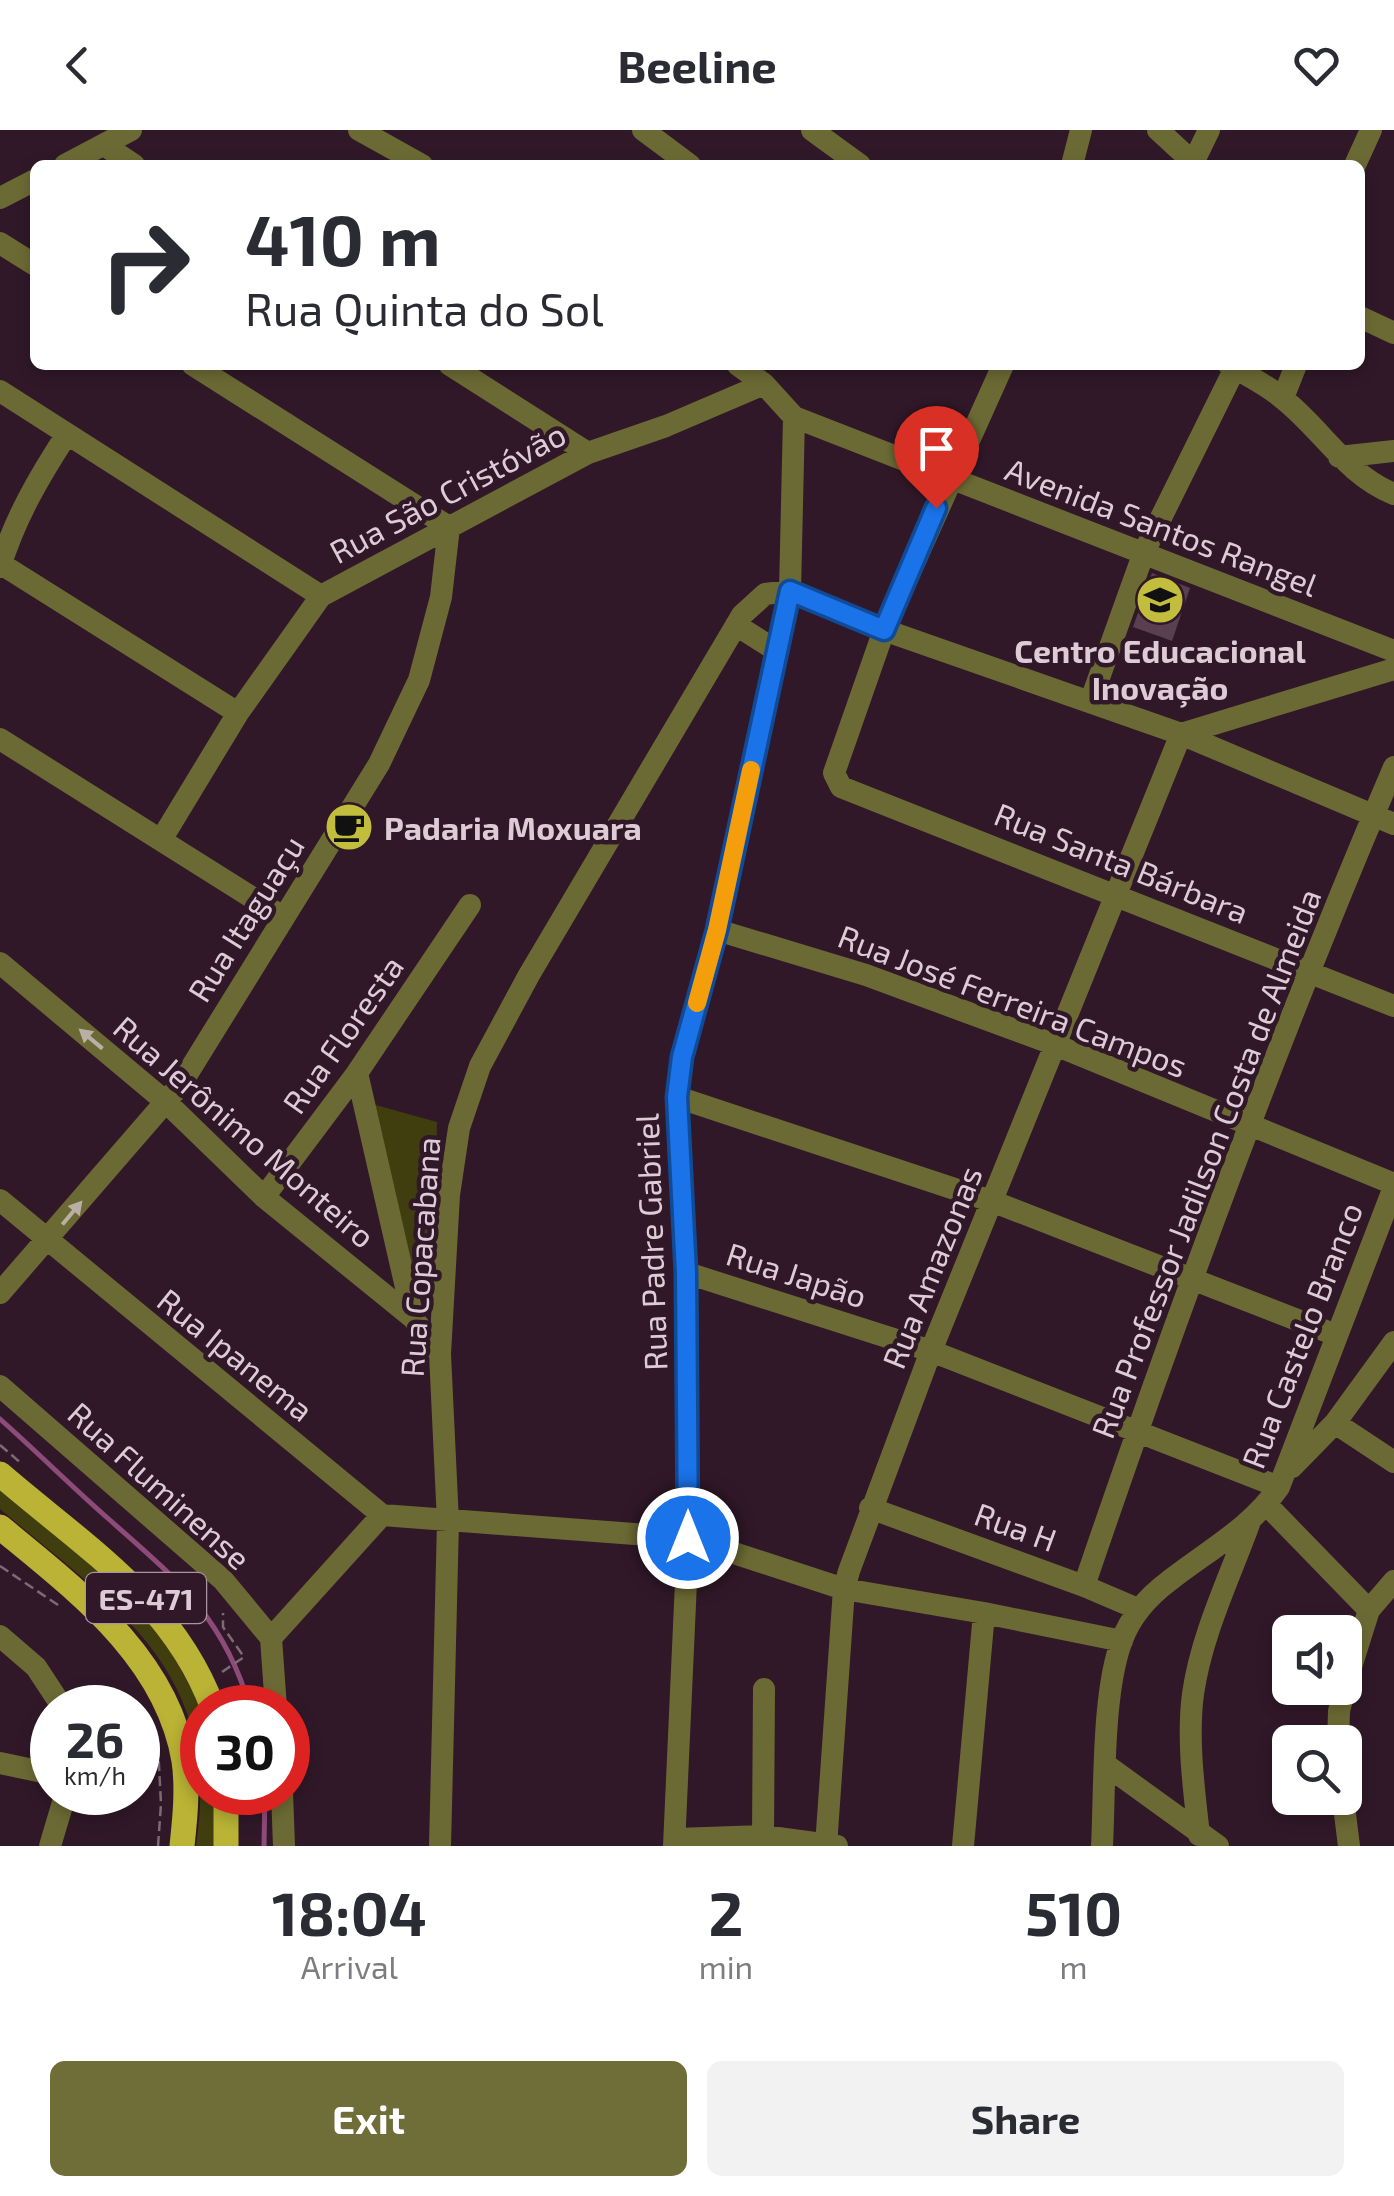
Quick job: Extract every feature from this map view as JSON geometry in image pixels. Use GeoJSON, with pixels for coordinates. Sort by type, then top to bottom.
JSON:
{"type":"FeatureCollection","features":[{"type":"Feature","properties":{"kind":"main road","name":"ES-471"},"geometry":{"type":"LineString","coordinates":[[0,1474],[137,1588],[160,1612],[205,1685]]}},
{"type":"Feature","properties":{"kind":"main road","name":"ES-471"},"geometry":{"type":"LineString","coordinates":[[0,1527],[110,1624],[130,1646],[164,1700],[184,1765],[182,1846]]}},
{"type":"Feature","properties":{"kind":"main road"},"geometry":{"type":"LineString","coordinates":[[226,1815],[226,1846]]}},
{"type":"Feature","properties":{"kind":"street"},"geometry":{"type":"LineString","coordinates":[[75,160],[131,130]]}},
{"type":"Feature","properties":{"kind":"street"},"geometry":{"type":"LineString","coordinates":[[359,130],[413,160]]}},
{"type":"Feature","properties":{"kind":"street"},"geometry":{"type":"LineString","coordinates":[[644,130],[683,160]]}},
{"type":"Feature","properties":{"kind":"street"},"geometry":{"type":"LineString","coordinates":[[812,130],[853,160]]}},
{"type":"Feature","properties":{"kind":"street"},"geometry":{"type":"LineString","coordinates":[[1073,160],[1081,130]]}},
{"type":"Feature","properties":{"kind":"street"},"geometry":{"type":"LineString","coordinates":[[1158,130],[1190,160]]}},
{"type":"Feature","properties":{"kind":"street"},"geometry":{"type":"LineString","coordinates":[[1196,160],[1209,130]]}},
{"type":"Feature","properties":{"kind":"street"},"geometry":{"type":"LineString","coordinates":[[1357,160],[1371,130]]}},
{"type":"Feature","properties":{"kind":"street"},"geometry":{"type":"LineString","coordinates":[[104,146],[126,160]]}},
{"type":"Feature","properties":{"kind":"street"},"geometry":{"type":"LineString","coordinates":[[0,198],[30,183]]}},
{"type":"Feature","properties":{"kind":"street"},"geometry":{"type":"LineString","coordinates":[[0,242],[30,262]]}},
{"type":"Feature","properties":{"kind":"street"},"geometry":{"type":"LineString","coordinates":[[1365,319],[1394,333]]}},
{"type":"Feature","properties":{"kind":"street"},"geometry":{"type":"LineString","coordinates":[[201,370],[449,527]]}},
{"type":"Feature","properties":{"kind":"street"},"geometry":{"type":"LineString","coordinates":[[458,370],[588,453]]}},
{"type":"Feature","properties":{"kind":"street"},"geometry":{"type":"LineString","coordinates":[[745,370],[794,416]]}},
{"type":"Feature","properties":{"kind":"street"},"geometry":{"type":"LineString","coordinates":[[884,630],[1001,370]]}},
{"type":"Feature","properties":{"kind":"street"},"geometry":{"type":"LineString","coordinates":[[1092,700],[1144,552],[1231,370]]}},
{"type":"Feature","properties":{"kind":"street"},"geometry":{"type":"LineString","coordinates":[[1237,370],[1283,398],[1339,457],[1394,494]]}},
{"type":"Feature","properties":{"kind":"street"},"geometry":{"type":"LineString","coordinates":[[1283,398],[1294,370]]}},
{"type":"Feature","properties":{"kind":"street","name":"Rua São Cristóvão"},"geometry":{"type":"LineString","coordinates":[[161,840],[238,713],[321,596],[588,453],[666,426],[764,384]]}},
{"type":"Feature","properties":{"kind":"street"},"geometry":{"type":"LineString","coordinates":[[0,392],[321,596]]}},
{"type":"Feature","properties":{"kind":"street","name":"Avenida Santos Rangel"},"geometry":{"type":"LineString","coordinates":[[794,416],[1394,652]]}},
{"type":"Feature","properties":{"kind":"street","name":"Rua Padre Gabriel"},"geometry":{"type":"LineString","coordinates":[[675,1842],[688,1538],[686,1273],[677,1097],[682,1057],[717,930],[790,591],[794,416]]}},
{"type":"Feature","properties":{"kind":"street"},"geometry":{"type":"LineString","coordinates":[[67,434],[5,530],[0,566],[238,713]]}},
{"type":"Feature","properties":{"kind":"street"},"geometry":{"type":"LineString","coordinates":[[1339,457],[1394,452]]}},
{"type":"Feature","properties":{"kind":"street","name":"Rua Itaguaçu"},"geometry":{"type":"LineString","coordinates":[[0,1294],[182,1084],[379,764],[419,680],[441,597],[449,527]]}},
{"type":"Feature","properties":{"kind":"street"},"geometry":{"type":"LineString","coordinates":[[790,591],[884,630],[1181,734],[1384,819]]}},
{"type":"Feature","properties":{"kind":"street","name":"Rua Copacabana"},"geometry":{"type":"LineString","coordinates":[[440,1846],[448,1522],[440,1354],[459,1128],[480,1066],[528,975],[736,625],[753,602],[765,594],[790,591]]}},
{"type":"Feature","properties":{"kind":"street"},"geometry":{"type":"LineString","coordinates":[[736,625],[777,651]]}},
{"type":"Feature","properties":{"kind":"street","name":"Rua Santa Bárbara"},"geometry":{"type":"LineString","coordinates":[[884,630],[834,773],[841,787],[1394,1006]]}},
{"type":"Feature","properties":{"kind":"street"},"geometry":{"type":"LineString","coordinates":[[1181,734],[1394,669]]}},
{"type":"Feature","properties":{"kind":"street","name":"Rua Amazonas"},"geometry":{"type":"LineString","coordinates":[[830,1845],[844,1590],[870,1508],[931,1350],[1181,734]]}},
{"type":"Feature","properties":{"kind":"street"},"geometry":{"type":"LineString","coordinates":[[0,740],[282,917]]}},
{"type":"Feature","properties":{"kind":"street","name":"Rua Professor Jadilson Costa de Almeida"},"geometry":{"type":"LineString","coordinates":[[1084,1586],[1248,1126],[1310,972],[1384,819],[1394,768]]}},
{"type":"Feature","properties":{"kind":"street","name":"Rua Floresta"},"geometry":{"type":"LineString","coordinates":[[264,1198],[357,1073],[470,905]]}},
{"type":"Feature","properties":{"kind":"street","name":"Rua José Ferreira Campos"},"geometry":{"type":"LineString","coordinates":[[717,930],[866,975],[1053,1044],[1394,1186]]}},
{"type":"Feature","properties":{"kind":"street","name":"Rua Jerônimo Monteiro"},"geometry":{"type":"LineString","coordinates":[[0,963],[166,1102],[264,1198],[413,1318],[440,1354]]}},
{"type":"Feature","properties":{"kind":"street"},"geometry":{"type":"LineString","coordinates":[[357,1073],[413,1318]]}},
{"type":"Feature","properties":{"kind":"street"},"geometry":{"type":"LineString","coordinates":[[677,1097],[994,1202],[1336,1335]]}},
{"type":"Feature","properties":{"kind":"street","name":"Rua Castelo Branco"},"geometry":{"type":"LineString","coordinates":[[1209,1840],[1194,1790],[1192,1697],[1200,1656],[1270,1497],[1394,1186]]}},
{"type":"Feature","properties":{"kind":"street","name":"Rua Ipanema"},"geometry":{"type":"LineString","coordinates":[[0,1200],[382,1515]]}},
{"type":"Feature","properties":{"kind":"street","name":"Rua Japão"},"geometry":{"type":"LineString","coordinates":[[686,1273],[931,1350],[1137,1431],[1270,1497],[1369,1610]]}},
{"type":"Feature","properties":{"kind":"street"},"geometry":{"type":"LineString","coordinates":[[1102,1846],[1112,1684],[1122,1641],[1138,1609],[1270,1497],[1334,1423],[1394,1342]]}},
{"type":"Feature","properties":{"kind":"street","name":"Rua Fluminense"},"geometry":{"type":"LineString","coordinates":[[0,1386],[223,1580],[271,1638]]}},
{"type":"Feature","properties":{"kind":"street"},"geometry":{"type":"LineString","coordinates":[[1334,1423],[1394,1462]]}},
{"type":"Feature","properties":{"kind":"street","name":"Rua H"},"geometry":{"type":"LineString","coordinates":[[870,1508],[1138,1609]]}},
{"type":"Feature","properties":{"kind":"street"},"geometry":{"type":"LineString","coordinates":[[274,1685],[271,1638],[382,1515],[688,1538],[844,1590],[1122,1641]]}},
{"type":"Feature","properties":{"kind":"street"},"geometry":{"type":"LineString","coordinates":[[1362,1632],[1369,1610],[1394,1581]]}},
{"type":"Feature","properties":{"kind":"street"},"geometry":{"type":"LineString","coordinates":[[962,1846],[984,1613]]}},
{"type":"Feature","properties":{"kind":"street"},"geometry":{"type":"LineString","coordinates":[[0,1636],[36,1667],[48,1685]]}},
{"type":"Feature","properties":{"kind":"street"},"geometry":{"type":"LineString","coordinates":[[763,1836],[764,1689]]}},
{"type":"Feature","properties":{"kind":"street"},"geometry":{"type":"LineString","coordinates":[[0,1763],[30,1769]]}},
{"type":"Feature","properties":{"kind":"street"},"geometry":{"type":"LineString","coordinates":[[1106,1765],[1209,1840]]}},
{"type":"Feature","properties":{"kind":"street"},"geometry":{"type":"LineString","coordinates":[[50,1846],[59,1815]]}},
{"type":"Feature","properties":{"kind":"street"},"geometry":{"type":"LineString","coordinates":[[283,1815],[284,1846]]}},
{"type":"Feature","properties":{"kind":"street"},"geometry":{"type":"LineString","coordinates":[[1345,1815],[1350,1846]]}},
{"type":"Feature","properties":{"kind":"street"},"geometry":{"type":"LineString","coordinates":[[675,1842],[763,1836],[830,1845]]}},
{"type":"Feature","properties":{"kind":"path"},"geometry":{"type":"LineString","coordinates":[[0,1566],[71,1613]]}},
{"type":"Feature","properties":{"kind":"path"},"geometry":{"type":"LineString","coordinates":[[223,1580],[223,1627],[244,1657],[223,1671]]}},
{"type":"Feature","properties":{"kind":"path"},"geometry":{"type":"LineString","coordinates":[[158,1815],[158,1846]]}},
{"type":"Feature","properties":{"kind":"shaded area"},"geometry":{"type":"Polygon","coordinates":[[[372,1104],[437,1122],[434,1267],[431,1282],[417,1298],[372,1104]]]}},
{"type":"Feature","properties":{"kind":"shaded area"},"geometry":{"type":"Polygon","coordinates":[[[0,1483],[150,1614],[189,1685],[180,1685],[180,1697],[152,1649],[121,1613],[0,1509],[0,1483]]]}},
{"type":"Feature","properties":{"kind":"shaded area"},"geometry":{"type":"Polygon","coordinates":[[[198,1815],[222,1815],[221,1846],[196,1846],[198,1815]]]}},
{"type":"Feature","properties":{"kind":"building","name":"Centro Educacional Inovação"},"geometry":{"type":"Polygon","coordinates":[[[1152,573],[1190,588],[1172,641],[1133,627],[1152,573]]]}},
{"type":"Feature","properties":{"kind":"waterway"},"geometry":{"type":"LineString","coordinates":[[0,1419],[193,1599],[226,1647],[242,1685]]}},
{"type":"Feature","properties":{"kind":"waterway"},"geometry":{"type":"LineString","coordinates":[[264,1846],[265,1815]]}},
{"type":"Feature","properties":{"kind":"slow traffic"},"geometry":{"type":"LineString","coordinates":[[697,1003],[717,930],[751,770]]}},
{"type":"Feature","properties":{"kind":"place","name":"Centro Educacional Inovação"},"geometry":{"type":"Point","coordinates":[1160,600]}},
{"type":"Feature","properties":{"kind":"place","name":"Padaria Moxuara"},"geometry":{"type":"Point","coordinates":[349,827]}},
{"type":"Feature","properties":{"kind":"route"},"geometry":{"type":"LineString","coordinates":[[688,1538],[686,1273],[677,1097],[682,1057],[717,930],[790,591],[884,630],[936,508]]}}]}
